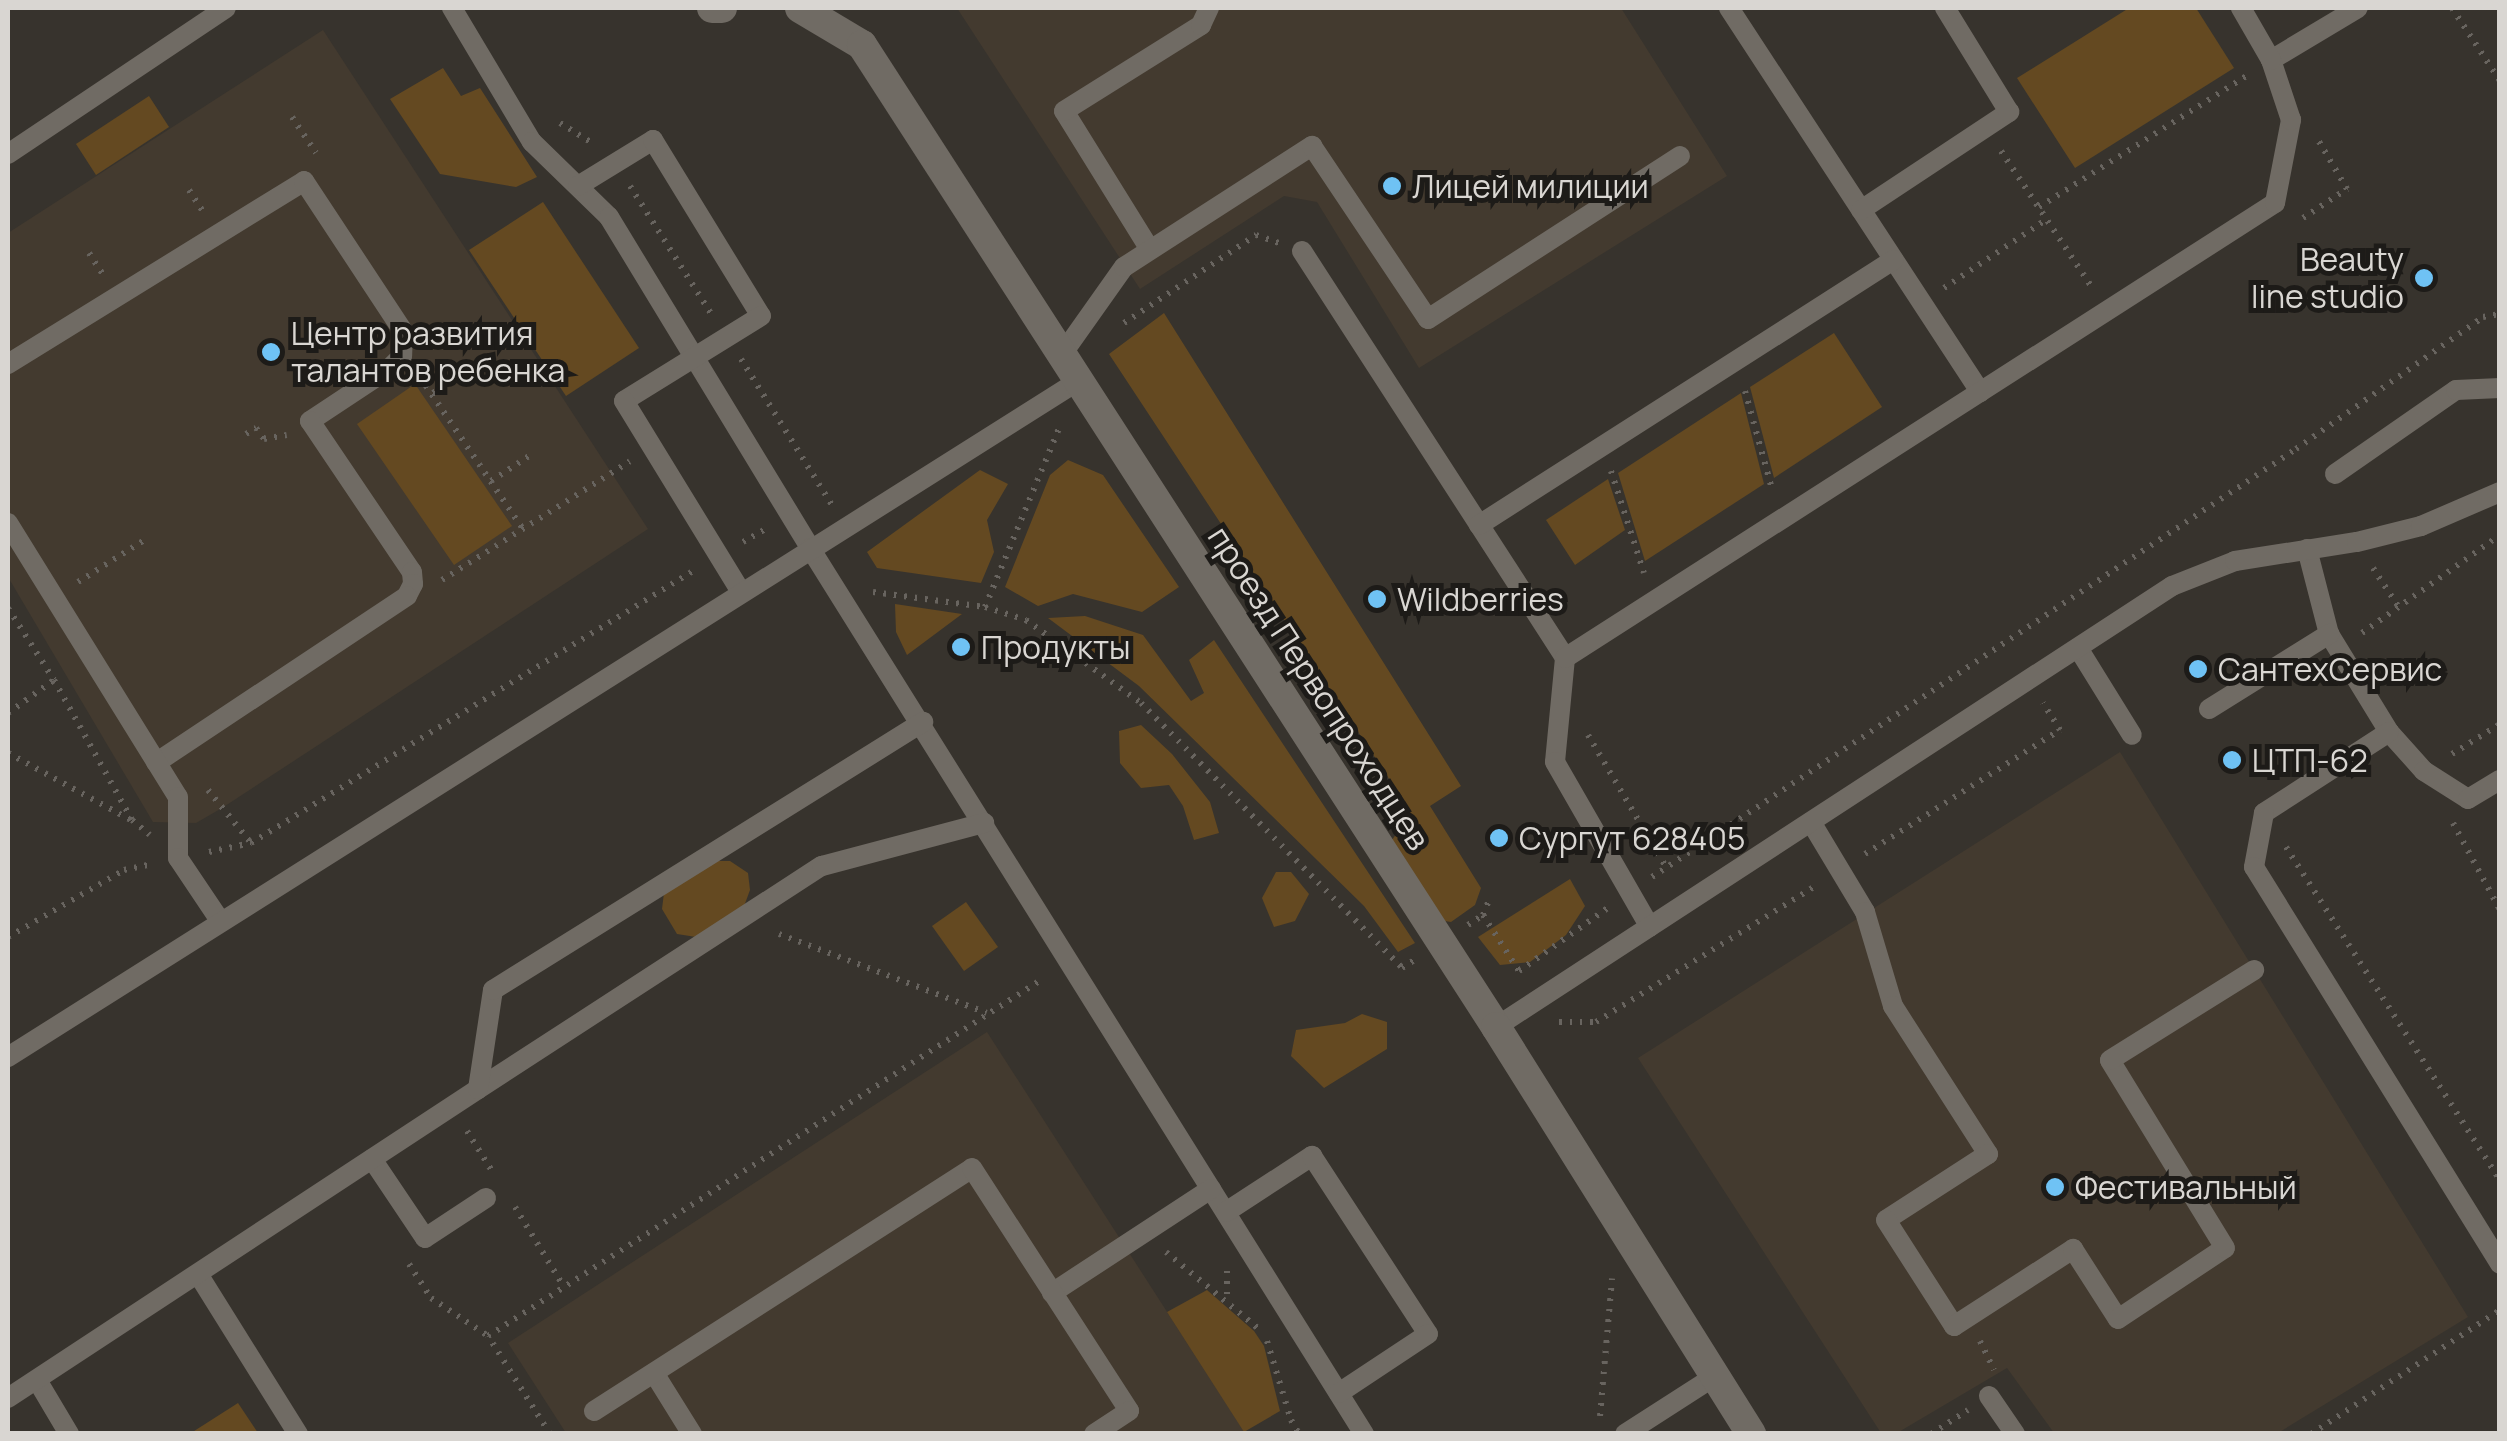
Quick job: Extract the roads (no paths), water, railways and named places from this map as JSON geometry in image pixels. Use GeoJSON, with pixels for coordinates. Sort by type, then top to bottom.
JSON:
{"type":"FeatureCollection","features":[{"type":"Feature","properties":{"kind":"street"},"geometry":{"type":"LineString","coordinates":[[712,8],[722,8]]}},
{"type":"Feature","properties":{"kind":"street","name":"проезд Первопроходцев"},"geometry":{"type":"LineString","coordinates":[[809,10],[862,46],[1496,1027],[1752,1434]]}},
{"type":"Feature","properties":{"kind":"lane"},"geometry":{"type":"LineString","coordinates":[[8,154],[226,8]]}},
{"type":"Feature","properties":{"kind":"lane"},"geometry":{"type":"LineString","coordinates":[[452,8],[532,142],[609,217],[810,548],[923,722],[1364,1434]]}},
{"type":"Feature","properties":{"kind":"lane"},"geometry":{"type":"LineString","coordinates":[[1149,248],[1064,111],[1201,26],[1209,8]]}},
{"type":"Feature","properties":{"kind":"lane"},"geometry":{"type":"LineString","coordinates":[[1728,8],[1980,392]]}},
{"type":"Feature","properties":{"kind":"lane"},"geometry":{"type":"LineString","coordinates":[[1861,210],[2009,112],[1945,8]]}},
{"type":"Feature","properties":{"kind":"lane"},"geometry":{"type":"LineString","coordinates":[[1565,658],[2276,202],[2291,120],[2271,60],[2241,8]]}},
{"type":"Feature","properties":{"kind":"lane"},"geometry":{"type":"LineString","coordinates":[[2271,60],[2358,8]]}},
{"type":"Feature","properties":{"kind":"lane"},"geometry":{"type":"LineString","coordinates":[[578,186],[653,140],[761,316],[624,401],[741,592]]}},
{"type":"Feature","properties":{"kind":"lane"},"geometry":{"type":"LineString","coordinates":[[1063,353],[1124,267],[1312,146],[1428,319],[1680,156]]}},
{"type":"Feature","properties":{"kind":"lane"},"geometry":{"type":"LineString","coordinates":[[8,364],[304,180],[402,331],[402,356],[310,421],[412,572],[413,584],[407,596],[156,764]]}},
{"type":"Feature","properties":{"kind":"lane"},"geometry":{"type":"LineString","coordinates":[[1302,251],[1565,658],[1554,762],[1650,927]]}},
{"type":"Feature","properties":{"kind":"lane"},"geometry":{"type":"LineString","coordinates":[[1479,525],[1894,260]]}},
{"type":"Feature","properties":{"kind":"lane"},"geometry":{"type":"LineString","coordinates":[[8,1057],[219,920],[1078,381]]}},
{"type":"Feature","properties":{"kind":"lane"},"geometry":{"type":"LineString","coordinates":[[2335,474],[2456,390],[2500,388]]}},
{"type":"Feature","properties":{"kind":"lane"},"geometry":{"type":"LineString","coordinates":[[1496,1027],[2172,586],[2205,570],[2421,526],[2500,492]]}},
{"type":"Feature","properties":{"kind":"lane"},"geometry":{"type":"LineString","coordinates":[[8,524],[178,798],[178,858],[219,920]]}},
{"type":"Feature","properties":{"kind":"lane"},"geometry":{"type":"LineString","coordinates":[[2307,549],[2329,634],[2389,732],[2424,771],[2468,799],[2500,780]]}},
{"type":"Feature","properties":{"kind":"lane"},"geometry":{"type":"LineString","coordinates":[[2209,709],[2329,634]]}},
{"type":"Feature","properties":{"kind":"lane"},"geometry":{"type":"LineString","coordinates":[[2078,648],[2132,735]]}},
{"type":"Feature","properties":{"kind":"lane"},"geometry":{"type":"LineString","coordinates":[[478,1090],[493,990],[923,722]]}},
{"type":"Feature","properties":{"kind":"lane"},"geometry":{"type":"LineString","coordinates":[[2389,732],[2264,812],[2254,867],[2500,1264]]}},
{"type":"Feature","properties":{"kind":"lane"},"geometry":{"type":"LineString","coordinates":[[1811,822],[1865,912],[1893,1006],[1988,1154],[1886,1220],[1954,1326],[2073,1249],[2118,1319],[2225,1248],[2110,1060],[2254,970]]}},
{"type":"Feature","properties":{"kind":"lane"},"geometry":{"type":"LineString","coordinates":[[8,1398],[822,866],[984,823]]}},
{"type":"Feature","properties":{"kind":"lane"},"geometry":{"type":"LineString","coordinates":[[1226,1212],[1312,1156],[1428,1334],[1339,1393]]}},
{"type":"Feature","properties":{"kind":"lane"},"geometry":{"type":"LineString","coordinates":[[372,1159],[425,1238],[486,1198]]}},
{"type":"Feature","properties":{"kind":"lane"},"geometry":{"type":"LineString","coordinates":[[594,1411],[972,1168],[1129,1411],[1094,1434]]}},
{"type":"Feature","properties":{"kind":"lane"},"geometry":{"type":"LineString","coordinates":[[1052,1293],[1212,1188]]}},
{"type":"Feature","properties":{"kind":"lane"},"geometry":{"type":"LineString","coordinates":[[198,1274],[298,1434]]}},
{"type":"Feature","properties":{"kind":"lane"},"geometry":{"type":"LineString","coordinates":[[654,1373],[692,1434]]}},
{"type":"Feature","properties":{"kind":"lane"},"geometry":{"type":"LineString","coordinates":[[1626,1434],[1714,1376]]}},
{"type":"Feature","properties":{"kind":"lane"},"geometry":{"type":"LineString","coordinates":[[36,1380],[69,1434]]}},
{"type":"Feature","properties":{"kind":"lane"},"geometry":{"type":"LineString","coordinates":[[1989,1396],[2015,1434]]}},
{"type":"Feature","properties":{"kind":"place","name":"Лицей милиции"},"geometry":{"type":"Point","coordinates":[1392,186]}},
{"type":"Feature","properties":{"kind":"place","name":"Beauty line studio"},"geometry":{"type":"Point","coordinates":[2424,278]}},
{"type":"Feature","properties":{"kind":"place","name":"Центр развития талантов ребенка"},"geometry":{"type":"Point","coordinates":[271,352]}},
{"type":"Feature","properties":{"kind":"place","name":"Wildberries"},"geometry":{"type":"Point","coordinates":[1377,599]}},
{"type":"Feature","properties":{"kind":"place","name":"Продукты"},"geometry":{"type":"Point","coordinates":[961,647]}},
{"type":"Feature","properties":{"kind":"place","name":"СантехСервис"},"geometry":{"type":"Point","coordinates":[2198,669]}},
{"type":"Feature","properties":{"kind":"place","name":"ЦТП-62"},"geometry":{"type":"Point","coordinates":[2232,760]}},
{"type":"Feature","properties":{"kind":"place","name":"Сургут 628405"},"geometry":{"type":"Point","coordinates":[1499,838]}},
{"type":"Feature","properties":{"kind":"place","name":"Фестивальный"},"geometry":{"type":"Point","coordinates":[2055,1187]}}]}
